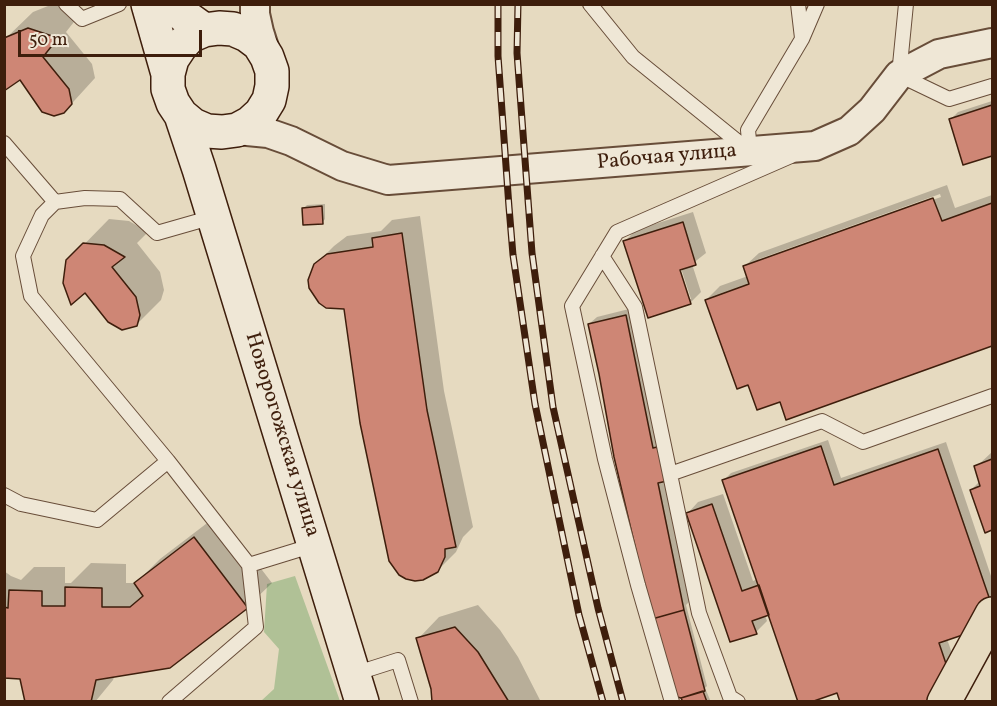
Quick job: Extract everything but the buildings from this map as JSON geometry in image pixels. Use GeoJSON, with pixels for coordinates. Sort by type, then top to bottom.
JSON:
{"type":"FeatureCollection","features":[{"type":"Feature","properties":{"kind":"main road"},"geometry":{"type":"LineString","coordinates":[[944,702],[993,614]]}},
{"type":"Feature","properties":{"kind":"street","name":"Новорогожская улица"},"geometry":{"type":"LineString","coordinates":[[148,4],[168,74],[168,89],[173,103],[193,125],[207,131],[229,131]]}},
{"type":"Feature","properties":{"kind":"street"},"geometry":{"type":"LineString","coordinates":[[174,4],[183,15],[211,29],[234,29],[247,35],[259,44],[270,71],[268,100],[261,113],[250,123],[210,140],[201,156],[199,169]]}},
{"type":"Feature","properties":{"kind":"street"},"geometry":{"type":"LineString","coordinates":[[168,74],[172,59],[190,36],[238,21],[254,4]]}},
{"type":"Feature","properties":{"kind":"street"},"geometry":{"type":"LineString","coordinates":[[254,4],[278,109],[293,131],[312,151]]}},
{"type":"Feature","properties":{"kind":"street","name":"Рабочая улица"},"geometry":{"type":"LineString","coordinates":[[229,131],[268,133],[342,166],[388,180],[815,146],[849,131],[872,111],[899,75],[939,54],[993,43]]}},
{"type":"Feature","properties":{"kind":"street","name":"Новорогожская улица"},"geometry":{"type":"LineString","coordinates":[[182,115],[358,688]]}},
{"type":"Feature","properties":{"kind":"lane"},"geometry":{"type":"LineString","coordinates":[[66,4],[82,19],[119,4]]}},
{"type":"Feature","properties":{"kind":"lane"},"geometry":{"type":"LineString","coordinates":[[590,4],[633,57],[750,151]]}},
{"type":"Feature","properties":{"kind":"lane"},"geometry":{"type":"LineString","coordinates":[[798,4],[802,39]]}},
{"type":"Feature","properties":{"kind":"lane"},"geometry":{"type":"LineString","coordinates":[[750,151],[748,130],[802,39],[817,4]]}},
{"type":"Feature","properties":{"kind":"lane"},"geometry":{"type":"LineString","coordinates":[[906,4],[899,75],[949,99],[993,86]]}},
{"type":"Feature","properties":{"kind":"lane"},"geometry":{"type":"LineString","coordinates":[[4,143],[55,202]]}},
{"type":"Feature","properties":{"kind":"lane"},"geometry":{"type":"LineString","coordinates":[[672,702],[608,471],[572,306],[617,232],[815,146]]}},
{"type":"Feature","properties":{"kind":"lane"},"geometry":{"type":"LineString","coordinates":[[169,702],[256,627],[249,565],[168,461],[31,296],[23,256],[42,214],[55,202],[85,198],[120,199],[157,233],[213,217]]}},
{"type":"Feature","properties":{"kind":"lane"},"geometry":{"type":"LineString","coordinates":[[602,256],[635,307],[699,613],[730,697],[738,702]]}},
{"type":"Feature","properties":{"kind":"lane"},"geometry":{"type":"LineString","coordinates":[[670,474],[822,421],[863,442],[993,396]]}},
{"type":"Feature","properties":{"kind":"lane"},"geometry":{"type":"LineString","coordinates":[[4,495],[21,504],[97,520],[168,461]]}},
{"type":"Feature","properties":{"kind":"lane"},"geometry":{"type":"LineString","coordinates":[[249,565],[314,545]]}},
{"type":"Feature","properties":{"kind":"lane"},"geometry":{"type":"LineString","coordinates":[[358,688],[398,660],[411,702]]}},
{"type":"Feature","properties":{"kind":"green space"},"geometry":{"type":"Polygon","coordinates":[[[295,576],[340,701],[261,701],[274,689],[279,649],[264,632],[267,584],[295,576]]]}},
{"type":"Feature","properties":{"kind":"railway"},"geometry":{"type":"LineString","coordinates":[[498,4],[498,56],[513,255],[535,404],[579,615],[603,702]]}},
{"type":"Feature","properties":{"kind":"railway"},"geometry":{"type":"LineString","coordinates":[[518,4],[517,53],[532,253],[553,407],[598,608],[623,702]]}}]}
